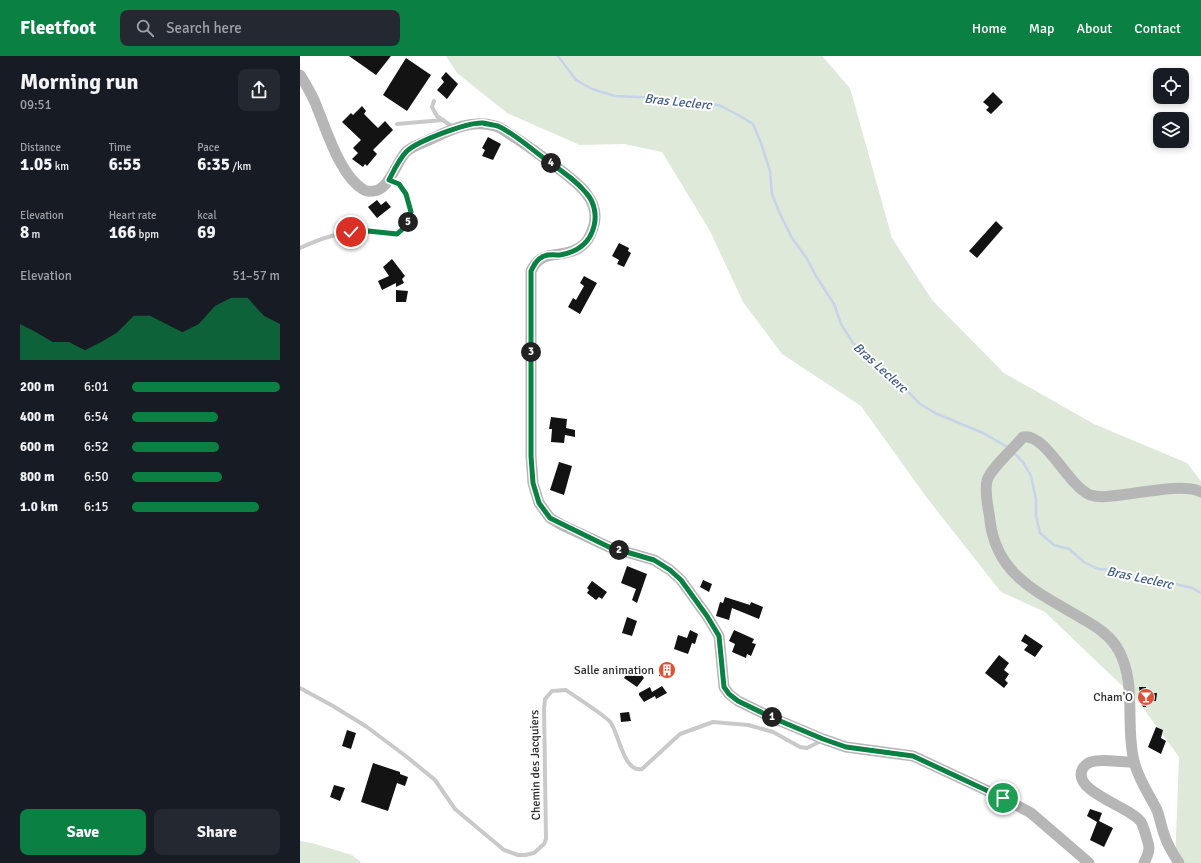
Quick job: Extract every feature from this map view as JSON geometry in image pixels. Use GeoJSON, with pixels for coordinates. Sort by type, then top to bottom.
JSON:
{"type":"FeatureCollection","features":[{"type":"Feature","properties":{"kind":"main road"},"geometry":{"type":"LineString","coordinates":[[300,75],[318,108],[333,148],[343,166],[356,184],[365,191],[376,191],[389,180],[403,155],[408,150],[455,128],[482,123],[497,126],[522,142],[570,177],[588,194],[595,214],[594,225],[589,239],[580,247],[570,252],[545,256],[535,262],[531,271],[531,456],[533,483],[539,503],[550,518],[609,547],[654,560],[670,570],[681,580],[707,616],[719,636],[724,687],[729,694],[738,701],[773,718],[846,747],[913,756],[959,777],[1031,813],[1089,863]]}},
{"type":"Feature","properties":{"kind":"main road"},"geometry":{"type":"LineString","coordinates":[[1179,863],[1164,835],[1157,812],[1140,779],[1134,762],[1130,724],[1129,685],[1126,667],[1119,650],[1110,638],[1095,626],[1034,589],[1014,574],[1000,557],[994,540],[986,490],[987,480],[992,471],[1023,437],[1028,436],[1035,439],[1053,456],[1074,484],[1082,491],[1091,495],[1101,497],[1120,496],[1176,488],[1187,488],[1201,492]]}},
{"type":"Feature","properties":{"kind":"main road"},"geometry":{"type":"LineString","coordinates":[[1134,762],[1091,762],[1083,767],[1081,775],[1082,780],[1099,796],[1131,814],[1141,822],[1149,849],[1144,863]]}},
{"type":"Feature","properties":{"kind":"lane"},"geometry":{"type":"LineString","coordinates":[[434,101],[432,107],[437,116],[455,128]]}},
{"type":"Feature","properties":{"kind":"lane"},"geometry":{"type":"LineString","coordinates":[[397,124],[443,120]]}},
{"type":"Feature","properties":{"kind":"lane"},"geometry":{"type":"LineString","coordinates":[[300,248],[334,235],[351,232],[368,231],[397,234],[406,226],[411,212],[406,194],[399,184],[389,180]]}},
{"type":"Feature","properties":{"kind":"lane","name":"Chemin des Jacquiers"},"geometry":{"type":"LineString","coordinates":[[300,688],[334,706],[368,727],[407,756],[435,780],[455,809],[504,850],[518,855],[534,853],[544,844],[546,839],[544,709],[545,699],[552,691],[566,690],[610,721],[628,764],[634,769],[639,770],[660,754],[680,734],[713,722],[748,725],[767,730],[807,748],[823,739]]}},
{"type":"Feature","properties":{"kind":"green space"},"geometry":{"type":"Polygon","coordinates":[[[446,56],[822,56],[850,88],[892,238],[932,300],[1004,373],[1094,424],[1187,463],[1201,481],[1201,863],[1175,863],[1179,757],[1138,701],[1045,612],[1001,592],[927,498],[861,406],[782,354],[743,302],[710,231],[662,152],[624,144],[580,145],[507,113],[457,73],[446,56]]]}},
{"type":"Feature","properties":{"kind":"green space"},"geometry":{"type":"Polygon","coordinates":[[[300,841],[352,855],[362,863],[300,863],[300,841]]]}},
{"type":"Feature","properties":{"kind":"building"},"geometry":{"type":"Polygon","coordinates":[[[349,56],[391,56],[376,75],[349,56]]]}},
{"type":"Feature","properties":{"kind":"building"},"geometry":{"type":"Polygon","coordinates":[[[406,58],[431,75],[407,111],[383,95],[406,58]]]}},
{"type":"Feature","properties":{"kind":"building"},"geometry":{"type":"Polygon","coordinates":[[[446,72],[458,84],[447,99],[437,90],[444,82],[441,78],[446,72]]]}},
{"type":"Feature","properties":{"kind":"building"},"geometry":{"type":"Polygon","coordinates":[[[993,92],[1003,102],[991,114],[986,110],[989,107],[983,102],[993,92]]]}},
{"type":"Feature","properties":{"kind":"building"},"geometry":{"type":"Polygon","coordinates":[[[362,106],[366,111],[364,114],[378,128],[385,121],[393,130],[373,150],[377,154],[367,166],[365,164],[363,167],[352,159],[358,153],[353,148],[361,140],[342,122],[351,113],[353,115],[362,106]]]}},
{"type":"Feature","properties":{"kind":"building"},"geometry":{"type":"Polygon","coordinates":[[[488,137],[501,144],[493,160],[482,156],[485,150],[482,148],[488,137]]]}},
{"type":"Feature","properties":{"kind":"building"},"geometry":{"type":"Polygon","coordinates":[[[377,200],[381,205],[386,201],[391,207],[377,218],[368,207],[377,200]]]}},
{"type":"Feature","properties":{"kind":"building"},"geometry":{"type":"Polygon","coordinates":[[[996,221],[1003,228],[977,258],[969,251],[996,221]]]}},
{"type":"Feature","properties":{"kind":"building"},"geometry":{"type":"Polygon","coordinates":[[[619,243],[629,248],[628,251],[631,253],[624,267],[617,264],[619,260],[612,256],[619,243]]]}},
{"type":"Feature","properties":{"kind":"building"},"geometry":{"type":"Polygon","coordinates":[[[392,259],[405,276],[402,279],[404,283],[396,287],[396,283],[382,290],[378,281],[389,276],[383,267],[392,259]]]}},
{"type":"Feature","properties":{"kind":"building"},"geometry":{"type":"Polygon","coordinates":[[[584,276],[597,283],[580,314],[568,307],[573,298],[576,300],[584,286],[580,283],[584,276]]]}},
{"type":"Feature","properties":{"kind":"building"},"geometry":{"type":"Polygon","coordinates":[[[396,290],[408,291],[406,302],[396,302],[396,290]]]}},
{"type":"Feature","properties":{"kind":"building"},"geometry":{"type":"Polygon","coordinates":[[[551,417],[567,419],[566,428],[575,430],[575,437],[565,435],[564,443],[551,442],[552,429],[549,429],[551,417]]]}},
{"type":"Feature","properties":{"kind":"building"},"geometry":{"type":"Polygon","coordinates":[[[559,462],[572,466],[564,495],[550,490],[559,462]]]}},
{"type":"Feature","properties":{"kind":"building"},"geometry":{"type":"Polygon","coordinates":[[[627,566],[647,574],[637,603],[632,600],[636,589],[621,583],[627,566]]]}},
{"type":"Feature","properties":{"kind":"building"},"geometry":{"type":"Polygon","coordinates":[[[703,580],[712,584],[709,592],[700,587],[703,580]]]}},
{"type":"Feature","properties":{"kind":"building"},"geometry":{"type":"Polygon","coordinates":[[[592,581],[607,592],[602,599],[599,597],[596,600],[587,593],[589,590],[587,588],[592,581]]]}},
{"type":"Feature","properties":{"kind":"building"},"geometry":{"type":"Polygon","coordinates":[[[725,597],[750,605],[751,602],[763,607],[759,619],[732,608],[729,620],[716,616],[720,602],[723,603],[725,597]]]}},
{"type":"Feature","properties":{"kind":"building"},"geometry":{"type":"Polygon","coordinates":[[[627,617],[637,621],[632,636],[622,633],[627,617]]]}},
{"type":"Feature","properties":{"kind":"building"},"geometry":{"type":"Polygon","coordinates":[[[690,630],[698,634],[695,644],[692,643],[688,654],[674,649],[678,635],[687,638],[690,630]]]}},
{"type":"Feature","properties":{"kind":"building"},"geometry":{"type":"Polygon","coordinates":[[[734,630],[754,639],[752,643],[756,644],[751,656],[747,654],[746,658],[732,652],[735,644],[729,641],[734,630]]]}},
{"type":"Feature","properties":{"kind":"building"},"geometry":{"type":"Polygon","coordinates":[[[1025,634],[1043,646],[1035,657],[1024,650],[1028,645],[1021,641],[1025,634]]]}},
{"type":"Feature","properties":{"kind":"building"},"geometry":{"type":"Polygon","coordinates":[[[999,655],[1009,663],[1004,670],[1009,674],[1005,680],[1008,683],[1004,688],[985,673],[999,655]]]}},
{"type":"Feature","properties":{"kind":"building","name":"Salle animation"},"geometry":{"type":"Polygon","coordinates":[[[662,665],[670,667],[667,677],[659,676],[662,665]]]}},
{"type":"Feature","properties":{"kind":"building"},"geometry":{"type":"Polygon","coordinates":[[[636,667],[644,678],[637,687],[624,678],[629,670],[632,673],[636,667]]]}},
{"type":"Feature","properties":{"kind":"building"},"geometry":{"type":"Polygon","coordinates":[[[662,686],[667,693],[656,699],[655,696],[644,702],[639,695],[639,693],[650,687],[652,692],[662,686]]]}},
{"type":"Feature","properties":{"kind":"building","name":"Cham'O"},"geometry":{"type":"Polygon","coordinates":[[[1139,687],[1146,687],[1146,693],[1157,693],[1156,701],[1151,701],[1151,704],[1146,704],[1146,707],[1143,707],[1139,694],[1139,687]]]}},
{"type":"Feature","properties":{"kind":"building"},"geometry":{"type":"Polygon","coordinates":[[[629,712],[631,721],[621,722],[620,713],[629,712]]]}},
{"type":"Feature","properties":{"kind":"building"},"geometry":{"type":"Polygon","coordinates":[[[1156,727],[1163,730],[1161,738],[1166,741],[1161,754],[1148,747],[1156,727]]]}},
{"type":"Feature","properties":{"kind":"building"},"geometry":{"type":"Polygon","coordinates":[[[347,730],[356,733],[351,749],[342,746],[347,730]]]}},
{"type":"Feature","properties":{"kind":"building"},"geometry":{"type":"Polygon","coordinates":[[[373,763],[400,772],[400,774],[408,777],[405,786],[397,783],[388,811],[361,802],[373,763]]]}},
{"type":"Feature","properties":{"kind":"building"},"geometry":{"type":"Polygon","coordinates":[[[334,785],[345,788],[340,801],[330,797],[334,785]]]}},
{"type":"Feature","properties":{"kind":"building"},"geometry":{"type":"Polygon","coordinates":[[[1090,809],[1102,813],[1099,821],[1113,828],[1104,847],[1090,840],[1097,822],[1087,816],[1090,809]]]}},
{"type":"Feature","properties":{"kind":"waterway","name":"Bras Leclerc"},"geometry":{"type":"LineString","coordinates":[[558,56],[576,80],[592,89],[615,96],[705,102],[721,106],[753,124],[770,171],[772,194],[780,214],[792,238],[806,257],[834,304],[841,324],[853,343],[894,377],[920,404],[935,413],[983,433],[1009,448]]}},
{"type":"Feature","properties":{"kind":"waterway","name":"Bras Leclerc"},"geometry":{"type":"LineString","coordinates":[[1014,453],[1023,462],[1031,476],[1036,499],[1036,516],[1040,533],[1054,545],[1069,549],[1084,562],[1098,569],[1112,570],[1154,583],[1167,582],[1192,588],[1201,593]]}},
{"type":"Feature","properties":{"kind":"place","name":"Salle animation"},"geometry":{"type":"Point","coordinates":[667,670]}},
{"type":"Feature","properties":{"kind":"place","name":"Cham'O"},"geometry":{"type":"Point","coordinates":[1146,697]}},
{"type":"Feature","properties":{"kind":"route"},"geometry":{"type":"LineString","coordinates":[[351,232],[368,231],[397,234],[406,226],[411,212],[406,194],[399,184],[389,180],[403,155],[408,150],[455,128],[482,123],[497,126],[522,142],[570,177],[588,194],[593,205],[595,214],[594,225],[589,239],[580,247],[570,252],[545,256],[535,262],[531,271],[530,432],[533,483],[539,503],[550,518],[609,547],[654,560],[670,570],[681,580],[707,616],[719,636],[724,687],[729,694],[738,701],[773,718],[846,747],[913,756],[1003,798]]}}]}
